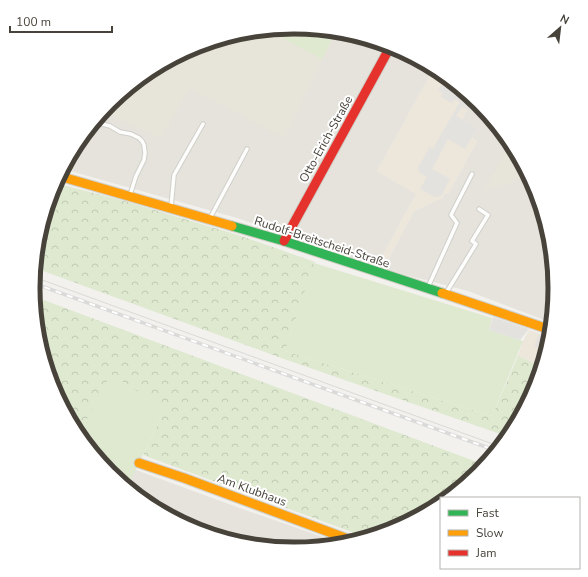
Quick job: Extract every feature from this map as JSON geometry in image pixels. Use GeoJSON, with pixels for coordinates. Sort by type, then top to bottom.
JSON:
{"type":"FeatureCollection","features":[{"type":"Feature","properties":{"kind":"street","name":"Otto-Erich-Straße"},"geometry":{"type":"LineString","coordinates":[[284,241],[387,52]]}},
{"type":"Feature","properties":{"kind":"street","name":"Rudolf-Breitscheid-Straße"},"geometry":{"type":"LineString","coordinates":[[65,178],[429,284],[545,328]]}},
{"type":"Feature","properties":{"kind":"street","name":"Am Klubhaus"},"geometry":{"type":"LineString","coordinates":[[139,463],[184,478],[345,538]]}},
{"type":"Feature","properties":{"kind":"lane"},"geometry":{"type":"LineString","coordinates":[[101,124],[110,126],[120,132],[131,134],[142,141],[144,145],[144,160],[136,176],[130,196]]}},
{"type":"Feature","properties":{"kind":"lane"},"geometry":{"type":"LineString","coordinates":[[171,208],[174,175],[203,124]]}},
{"type":"Feature","properties":{"kind":"lane"},"geometry":{"type":"LineString","coordinates":[[210,219],[247,149]]}},
{"type":"Feature","properties":{"kind":"lane"},"geometry":{"type":"LineString","coordinates":[[429,284],[457,223],[451,215],[472,174]]}},
{"type":"Feature","properties":{"kind":"lane"},"geometry":{"type":"LineString","coordinates":[[448,290],[476,244],[472,242],[488,215],[479,209]]}},
{"type":"Feature","properties":{"kind":"shaded area"},"geometry":{"type":"Polygon","coordinates":[[[294,34],[327,36],[360,43],[391,53],[407,60],[431,74],[377,171],[416,194],[377,266],[237,218],[69,171],[82,147],[92,134],[126,97],[153,77],[181,60],[228,43],[261,36],[294,34]]]}},
{"type":"Feature","properties":{"kind":"shaded area"},"geometry":{"type":"Polygon","coordinates":[[[294,34],[334,37],[284,138],[189,88],[162,138],[109,114],[126,97],[167,68],[197,53],[228,43],[261,36],[294,34]]]}},
{"type":"Feature","properties":{"kind":"shaded area"},"geometry":{"type":"Polygon","coordinates":[[[431,74],[462,97],[470,105],[462,120],[477,128],[472,138],[477,141],[448,195],[445,193],[442,198],[414,211],[384,268],[377,266],[416,194],[377,171],[431,74]]]}},
{"type":"Feature","properties":{"kind":"shaded area"},"geometry":{"type":"Polygon","coordinates":[[[443,82],[462,97],[470,106],[468,110],[462,107],[456,116],[477,128],[465,149],[448,139],[432,169],[450,179],[441,196],[435,197],[420,189],[427,177],[420,173],[418,168],[430,146],[432,150],[460,102],[454,99],[452,103],[441,97],[443,93],[438,90],[443,82]]]}},
{"type":"Feature","properties":{"kind":"shaded area"},"geometry":{"type":"Polygon","coordinates":[[[470,105],[506,147],[529,191],[544,239],[548,272],[548,305],[546,321],[468,291],[384,268],[414,211],[442,198],[445,193],[448,194],[477,141],[472,138],[462,120],[470,105]]]}},
{"type":"Feature","properties":{"kind":"shaded area"},"geometry":{"type":"Polygon","coordinates":[[[507,149],[523,179],[483,192],[507,149]]]}},
{"type":"Feature","properties":{"kind":"shaded area"},"geometry":{"type":"Polygon","coordinates":[[[493,317],[529,329],[520,340],[489,330],[493,317]]]}},
{"type":"Feature","properties":{"kind":"shaded area"},"geometry":{"type":"Polygon","coordinates":[[[529,330],[544,336],[537,364],[518,356],[523,341],[529,330]]]}},
{"type":"Feature","properties":{"kind":"shaded area"},"geometry":{"type":"Polygon","coordinates":[[[539,334],[544,336],[541,349],[534,346],[539,334]]]}},
{"type":"Feature","properties":{"kind":"shaded area"},"geometry":{"type":"Polygon","coordinates":[[[86,422],[136,470],[332,540],[294,543],[261,541],[228,534],[181,517],[153,500],[126,480],[103,456],[82,429],[86,422]]]}},
{"type":"Feature","properties":{"kind":"green space"},"geometry":{"type":"Polygon","coordinates":[[[294,34],[333,37],[322,59],[281,37],[282,35],[294,34]]]}},
{"type":"Feature","properties":{"kind":"green space"},"geometry":{"type":"Polygon","coordinates":[[[62,185],[121,200],[238,235],[315,262],[285,351],[492,416],[518,356],[537,364],[522,401],[502,435],[284,359],[40,270],[44,239],[48,223],[62,185]]]}},
{"type":"Feature","properties":{"kind":"green space"},"geometry":{"type":"Polygon","coordinates":[[[314,263],[492,318],[489,330],[523,341],[492,416],[285,351],[314,263]]]}},
{"type":"Feature","properties":{"kind":"green space"},"geometry":{"type":"Polygon","coordinates":[[[40,299],[479,463],[462,480],[421,509],[391,524],[358,534],[143,455],[165,409],[86,422],[82,429],[66,401],[53,370],[44,338],[40,299]]]}},
{"type":"Feature","properties":{"kind":"green space"},"geometry":{"type":"Polygon","coordinates":[[[111,374],[165,409],[130,483],[103,456],[82,429],[111,374]]]}},
{"type":"Feature","properties":{"kind":"tram line"},"geometry":{"type":"LineString","coordinates":[[40,279],[495,445]]}},
{"type":"Feature","properties":{"kind":"railway"},"geometry":{"type":"LineString","coordinates":[[40,286],[491,449]]}},
{"type":"Feature","properties":{"kind":"traffic: fast"},"geometry":{"type":"LineString","coordinates":[[232,226],[284,241],[442,293]]}},
{"type":"Feature","properties":{"kind":"traffic: slow"},"geometry":{"type":"LineString","coordinates":[[65,178],[232,226]]}},
{"type":"Feature","properties":{"kind":"traffic: slow"},"geometry":{"type":"LineString","coordinates":[[442,293],[545,328]]}},
{"type":"Feature","properties":{"kind":"traffic: slow"},"geometry":{"type":"LineString","coordinates":[[139,463],[184,478],[345,538]]}},
{"type":"Feature","properties":{"kind":"traffic: jam"},"geometry":{"type":"LineString","coordinates":[[284,241],[387,52]]}}]}
